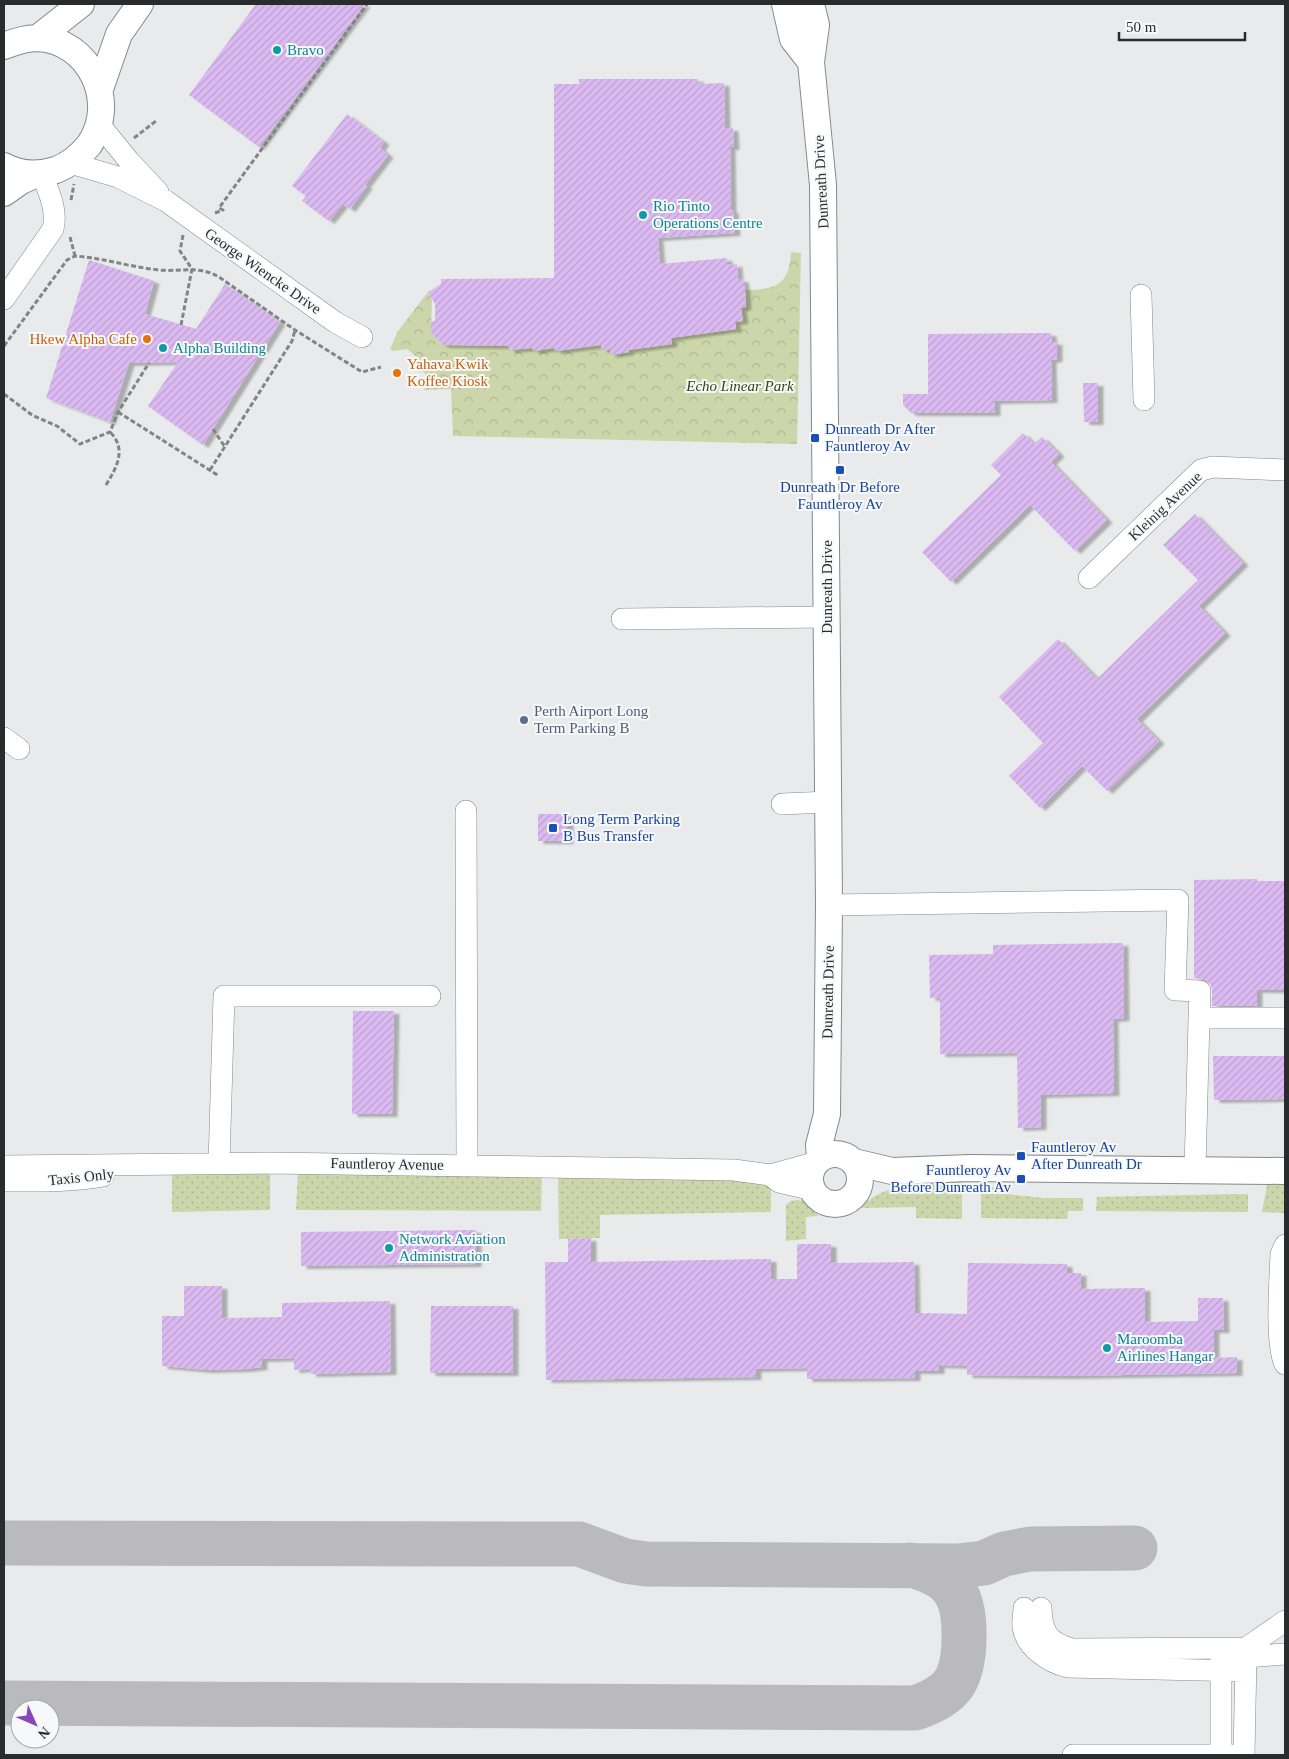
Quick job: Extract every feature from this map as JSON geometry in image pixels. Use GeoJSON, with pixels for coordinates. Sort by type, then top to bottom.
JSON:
{"type":"FeatureCollection","features":[{"type":"Feature","properties":{"kind":"main road"},"geometry":{"type":"LineString","coordinates":[[16,41],[81,4]]}},
{"type":"Feature","properties":{"kind":"main road"},"geometry":{"type":"LineString","coordinates":[[100,89],[120,34],[140,4]]}},
{"type":"Feature","properties":{"kind":"main road"},"geometry":{"type":"LineString","coordinates":[[785,4],[793,39],[811,62]]}},
{"type":"Feature","properties":{"kind":"main road","name":"Dunreath Drive"},"geometry":{"type":"LineString","coordinates":[[811,4],[816,25],[811,62],[823,185],[830,905],[827,1114],[819,1145],[818,1161]]}},
{"type":"Feature","properties":{"kind":"main road"},"geometry":{"type":"LineString","coordinates":[[4,193],[21,181],[40,173],[60,168],[76,172],[83,152],[93,139],[99,124],[102,100],[100,89],[91,69],[77,53],[58,42],[16,41]]}},
{"type":"Feature","properties":{"kind":"main road"},"geometry":{"type":"LineString","coordinates":[[4,166],[22,172],[40,173]]}},
{"type":"Feature","properties":{"kind":"main road","name":"Dunreath Drive"},"geometry":{"type":"LineString","coordinates":[[827,1114],[850,1160]]}},
{"type":"Feature","properties":{"kind":"main road"},"geometry":{"type":"LineString","coordinates":[[892,1171],[865,1184],[848,1200],[835,1204],[822,1200],[813,1190],[812,1173],[818,1161],[832,1154],[892,1171],[970,1168],[1285,1171]]}},
{"type":"Feature","properties":{"kind":"main road"},"geometry":{"type":"LineString","coordinates":[[850,1160],[860,1174],[858,1189]]}},
{"type":"Feature","properties":{"kind":"street","name":"George Wiencke Drive"},"geometry":{"type":"LineString","coordinates":[[99,124],[129,161],[166,201],[335,322],[362,338]]}},
{"type":"Feature","properties":{"kind":"street","name":"George Wiencke Drive"},"geometry":{"type":"LineString","coordinates":[[76,172],[118,177],[166,201]]}},
{"type":"Feature","properties":{"kind":"street"},"geometry":{"type":"LineString","coordinates":[[4,299],[50,234],[63,222],[55,210],[40,173]]}},
{"type":"Feature","properties":{"kind":"street"},"geometry":{"type":"LineString","coordinates":[[1141,295],[1144,400]]}},
{"type":"Feature","properties":{"kind":"street","name":"Kleinig Avenue"},"geometry":{"type":"LineString","coordinates":[[1089,578],[1201,470],[1213,467],[1285,470]]}},
{"type":"Feature","properties":{"kind":"street"},"geometry":{"type":"LineString","coordinates":[[622,613],[827,611]]}},
{"type":"Feature","properties":{"kind":"street"},"geometry":{"type":"LineString","coordinates":[[782,804],[829,802]]}},
{"type":"Feature","properties":{"kind":"street"},"geometry":{"type":"LineString","coordinates":[[466,812],[467,1165]]}},
{"type":"Feature","properties":{"kind":"street"},"geometry":{"type":"LineString","coordinates":[[830,905],[1178,900],[1175,990],[1200,991],[1195,1170]]}},
{"type":"Feature","properties":{"kind":"street"},"geometry":{"type":"LineString","coordinates":[[219,1164],[224,996],[430,996]]}},
{"type":"Feature","properties":{"kind":"street"},"geometry":{"type":"LineString","coordinates":[[1199,1018],[1285,1018]]}},
{"type":"Feature","properties":{"kind":"street","name":"Fauntleroy Avenue"},"geometry":{"type":"LineString","coordinates":[[4,1166],[157,1164],[467,1165],[734,1170],[770,1175],[818,1161]]}},
{"type":"Feature","properties":{"kind":"street","name":"Taxis Only"},"geometry":{"type":"LineString","coordinates":[[4,1181],[84,1179],[157,1164]]}},
{"type":"Feature","properties":{"kind":"street","name":"Fauntleroy Avenue"},"geometry":{"type":"LineString","coordinates":[[770,1175],[779,1182],[813,1190]]}},
{"type":"Feature","properties":{"kind":"street"},"geometry":{"type":"LineString","coordinates":[[1285,1245],[1281,1254],[1280,1343],[1282,1358],[1285,1364]]}},
{"type":"Feature","properties":{"kind":"street"},"geometry":{"type":"LineString","coordinates":[[1032,1608],[1023,1628],[1029,1641],[1039,1653],[1058,1665],[1068,1667],[1235,1659],[1285,1654]]}},
{"type":"Feature","properties":{"kind":"street"},"geometry":{"type":"LineString","coordinates":[[1221,1755],[1235,1659],[1285,1621]]}},
{"type":"Feature","properties":{"kind":"street"},"geometry":{"type":"LineString","coordinates":[[1073,1755],[1232,1755],[1235,1659]]}},
{"type":"Feature","properties":{"kind":"street"},"geometry":{"type":"LineString","coordinates":[[1235,1659],[1244,1755]]}},
{"type":"Feature","properties":{"kind":"path"},"geometry":{"type":"LineString","coordinates":[[223,210],[219,208],[367,4]]}},
{"type":"Feature","properties":{"kind":"path"},"geometry":{"type":"LineString","coordinates":[[131,140],[156,121]]}},
{"type":"Feature","properties":{"kind":"path"},"geometry":{"type":"LineString","coordinates":[[74,256],[70,236],[63,222],[75,182],[76,172]]}},
{"type":"Feature","properties":{"kind":"path"},"geometry":{"type":"LineString","coordinates":[[181,325],[192,269],[180,252],[184,228],[191,220]]}},
{"type":"Feature","properties":{"kind":"path"},"geometry":{"type":"LineString","coordinates":[[4,346],[67,260],[74,256],[160,270],[203,270],[219,277],[295,330],[362,372],[380,366]]}},
{"type":"Feature","properties":{"kind":"path"},"geometry":{"type":"LineString","coordinates":[[210,470],[292,342],[295,330]]}},
{"type":"Feature","properties":{"kind":"path"},"geometry":{"type":"LineString","coordinates":[[4,394],[32,415],[57,426],[80,444],[110,432],[118,412],[149,363]]}},
{"type":"Feature","properties":{"kind":"path"},"geometry":{"type":"LineString","coordinates":[[118,412],[219,476]]}},
{"type":"Feature","properties":{"kind":"path"},"geometry":{"type":"LineString","coordinates":[[213,429],[224,447]]}},
{"type":"Feature","properties":{"kind":"path"},"geometry":{"type":"LineString","coordinates":[[106,485],[117,468],[120,452],[117,440],[110,432]]}},
{"type":"Feature","properties":{"kind":"green space","name":"Echo Linear Park"},"geometry":{"type":"Polygon","coordinates":[[[791,252],[801,253],[797,444],[453,436],[451,389],[424,390],[428,379],[424,372],[417,371],[418,358],[407,349],[393,351],[390,349],[398,331],[428,292],[432,299],[431,333],[443,345],[508,346],[510,350],[527,349],[526,343],[552,345],[556,351],[580,348],[580,343],[599,328],[602,350],[610,349],[611,355],[629,352],[628,345],[634,349],[672,344],[671,338],[736,329],[735,322],[743,320],[741,308],[746,307],[745,290],[765,289],[779,284],[787,273],[791,252]]]}},
{"type":"Feature","properties":{"kind":"green space"},"geometry":{"type":"Polygon","coordinates":[[[270,1163],[270,1210],[172,1212],[172,1164],[270,1163]]]}},
{"type":"Feature","properties":{"kind":"green space"},"geometry":{"type":"Polygon","coordinates":[[[298,1171],[542,1172],[541,1211],[296,1210],[298,1171]]]}},
{"type":"Feature","properties":{"kind":"green space"},"geometry":{"type":"Polygon","coordinates":[[[558,1173],[753,1177],[769,1184],[771,1212],[600,1215],[600,1238],[559,1239],[558,1173]]]}},
{"type":"Feature","properties":{"kind":"green space"},"geometry":{"type":"Polygon","coordinates":[[[1268,1180],[1285,1182],[1285,1213],[1262,1212],[1268,1180]]]}},
{"type":"Feature","properties":{"kind":"green space"},"geometry":{"type":"Polygon","coordinates":[[[962,1182],[962,1219],[916,1218],[916,1207],[859,1208],[870,1199],[895,1188],[921,1183],[962,1182]]]}},
{"type":"Feature","properties":{"kind":"green space"},"geometry":{"type":"Polygon","coordinates":[[[981,1185],[992,1186],[997,1192],[1015,1195],[1043,1198],[1083,1198],[1083,1211],[1068,1211],[1067,1219],[981,1218],[981,1185]]]}},
{"type":"Feature","properties":{"kind":"green space"},"geometry":{"type":"Polygon","coordinates":[[[1248,1194],[1248,1212],[1096,1211],[1097,1197],[1248,1194]]]}},
{"type":"Feature","properties":{"kind":"green space"},"geometry":{"type":"Polygon","coordinates":[[[797,1200],[810,1204],[818,1216],[806,1217],[806,1239],[786,1241],[786,1205],[791,1201],[797,1200]]]}},
{"type":"Feature","properties":{"kind":"building","name":"Bravo"},"geometry":{"type":"Polygon","coordinates":[[[256,4],[365,4],[259,147],[189,95],[256,4]]]}},
{"type":"Feature","properties":{"kind":"building","name":"Rio Tinto Operations Centre"},"geometry":{"type":"Polygon","coordinates":[[[579,79],[698,79],[699,84],[724,83],[725,128],[733,128],[734,147],[730,147],[731,210],[733,210],[735,233],[658,238],[660,264],[727,258],[727,265],[737,264],[738,279],[743,279],[745,290],[746,307],[741,308],[743,321],[735,322],[736,329],[671,338],[672,344],[629,350],[629,352],[611,355],[610,349],[602,350],[601,345],[556,351],[554,348],[534,351],[532,348],[510,350],[508,346],[443,345],[431,333],[431,321],[435,321],[435,304],[428,292],[441,284],[441,279],[554,278],[554,84],[579,84],[579,79]]]}},
{"type":"Feature","properties":{"kind":"building"},"geometry":{"type":"Polygon","coordinates":[[[347,114],[384,142],[380,148],[388,155],[365,185],[367,186],[350,209],[343,204],[329,221],[302,201],[306,196],[292,186],[347,114]]]}},
{"type":"Feature","properties":{"kind":"building","name":"Alpha Building"},"geometry":{"type":"Polygon","coordinates":[[[89,260],[154,281],[145,314],[196,329],[225,284],[280,322],[203,445],[148,406],[178,362],[129,363],[110,422],[46,398],[89,260]]]}},
{"type":"Feature","properties":{"kind":"building"},"geometry":{"type":"Polygon","coordinates":[[[1051,333],[1052,342],[1057,342],[1057,359],[1051,360],[1052,400],[995,401],[995,413],[911,413],[903,405],[903,394],[928,394],[928,334],[1051,333]]]}},
{"type":"Feature","properties":{"kind":"building"},"geometry":{"type":"Polygon","coordinates":[[[1083,383],[1098,383],[1098,422],[1084,422],[1083,383]]]}},
{"type":"Feature","properties":{"kind":"building"},"geometry":{"type":"Polygon","coordinates":[[[1023,433],[1034,444],[1042,437],[1059,454],[1051,462],[1107,520],[1075,551],[1030,505],[951,582],[922,552],[1001,475],[991,465],[1023,433]]]}},
{"type":"Feature","properties":{"kind":"building"},"geometry":{"type":"Polygon","coordinates":[[[1195,514],[1243,563],[1199,606],[1225,633],[1137,719],[1159,741],[1107,791],[1082,766],[1040,808],[1009,776],[1043,743],[999,697],[1058,639],[1097,679],[1198,580],[1163,545],[1195,514]]]}},
{"type":"Feature","properties":{"kind":"building","name":"Long Term Parking B Bus Transfer"},"geometry":{"type":"Polygon","coordinates":[[[538,814],[568,814],[568,841],[538,841],[538,814]]]}},
{"type":"Feature","properties":{"kind":"building"},"geometry":{"type":"Polygon","coordinates":[[[1257,879],[1257,881],[1285,881],[1285,990],[1257,990],[1257,1006],[1212,1006],[1211,985],[1206,980],[1194,978],[1194,880],[1257,879]]]}},
{"type":"Feature","properties":{"kind":"building"},"geometry":{"type":"Polygon","coordinates":[[[1123,943],[1124,1018],[1113,1019],[1114,1093],[1041,1095],[1041,1127],[1018,1128],[1017,1053],[940,1054],[940,997],[930,998],[929,955],[993,954],[993,945],[1123,943]]]}},
{"type":"Feature","properties":{"kind":"building"},"geometry":{"type":"Polygon","coordinates":[[[353,1011],[394,1011],[392,1114],[352,1114],[353,1011]]]}},
{"type":"Feature","properties":{"kind":"building"},"geometry":{"type":"Polygon","coordinates":[[[1213,1056],[1285,1056],[1285,1099],[1214,1100],[1213,1056]]]}},
{"type":"Feature","properties":{"kind":"building","name":"Network Aviation Administration"},"geometry":{"type":"Polygon","coordinates":[[[476,1230],[476,1264],[301,1266],[301,1232],[476,1230]]]}},
{"type":"Feature","properties":{"kind":"building"},"geometry":{"type":"Polygon","coordinates":[[[591,1238],[591,1262],[771,1259],[771,1279],[797,1279],[797,1244],[831,1244],[831,1263],[914,1262],[915,1313],[967,1314],[968,1263],[1067,1264],[1067,1273],[1081,1273],[1081,1289],[1145,1288],[1145,1322],[1198,1321],[1198,1298],[1223,1298],[1224,1330],[1214,1330],[1214,1358],[1237,1357],[1237,1373],[1069,1376],[967,1375],[967,1366],[939,1365],[939,1371],[915,1371],[915,1378],[807,1379],[807,1368],[756,1369],[756,1377],[546,1380],[545,1262],[568,1262],[568,1239],[591,1238]]]}},
{"type":"Feature","properties":{"kind":"building"},"geometry":{"type":"Polygon","coordinates":[[[184,1286],[222,1286],[222,1318],[282,1317],[282,1303],[390,1301],[391,1372],[311,1374],[310,1369],[294,1370],[294,1358],[262,1359],[262,1367],[246,1369],[207,1370],[162,1366],[162,1316],[184,1316],[184,1286]]]}},
{"type":"Feature","properties":{"kind":"building"},"geometry":{"type":"Polygon","coordinates":[[[431,1306],[513,1306],[513,1373],[430,1373],[431,1306]]]}},
{"type":"Feature","properties":{"kind":"taxiway"},"geometry":{"type":"LineString","coordinates":[[4,1543],[579,1544],[625,1561],[646,1564],[957,1566],[984,1563],[1004,1554],[1030,1549],[1135,1548]]}},
{"type":"Feature","properties":{"kind":"taxiway"},"geometry":{"type":"LineString","coordinates":[[4,1703],[915,1708],[939,1698],[958,1676],[963,1654],[964,1624],[959,1599],[947,1582],[937,1575],[910,1565]]}},
{"type":"Feature","properties":{"kind":"place","name":"Bravo"},"geometry":{"type":"Point","coordinates":[277,50]}},
{"type":"Feature","properties":{"kind":"place","name":"Rio Tinto Operations Centre"},"geometry":{"type":"Point","coordinates":[643,215]}},
{"type":"Feature","properties":{"kind":"place","name":"Hkew Alpha Cafe"},"geometry":{"type":"Point","coordinates":[147,339]}},
{"type":"Feature","properties":{"kind":"place","name":"Alpha Building"},"geometry":{"type":"Point","coordinates":[163,348]}},
{"type":"Feature","properties":{"kind":"place","name":"Yahava Kwik Koffee Kiosk"},"geometry":{"type":"Point","coordinates":[397,373]}},
{"type":"Feature","properties":{"kind":"place","name":"Dunreath Dr After Fauntleroy Av"},"geometry":{"type":"Point","coordinates":[815,438]}},
{"type":"Feature","properties":{"kind":"place","name":"Dunreath Dr Before Fauntleroy Av"},"geometry":{"type":"Point","coordinates":[840,470]}},
{"type":"Feature","properties":{"kind":"place","name":"Perth Airport Long Term Parking B"},"geometry":{"type":"Point","coordinates":[524,720]}},
{"type":"Feature","properties":{"kind":"place","name":"Long Term Parking B Bus Transfer"},"geometry":{"type":"Point","coordinates":[553,828]}},
{"type":"Feature","properties":{"kind":"place","name":"Fauntleroy Av After Dunreath Dr"},"geometry":{"type":"Point","coordinates":[1021,1156]}},
{"type":"Feature","properties":{"kind":"place","name":"Fauntleroy Av Before Dunreath Av"},"geometry":{"type":"Point","coordinates":[1021,1179]}},
{"type":"Feature","properties":{"kind":"place","name":"Network Aviation Administration"},"geometry":{"type":"Point","coordinates":[389,1248]}},
{"type":"Feature","properties":{"kind":"place","name":"Maroomba Airlines Hangar"},"geometry":{"type":"Point","coordinates":[1107,1348]}}]}
